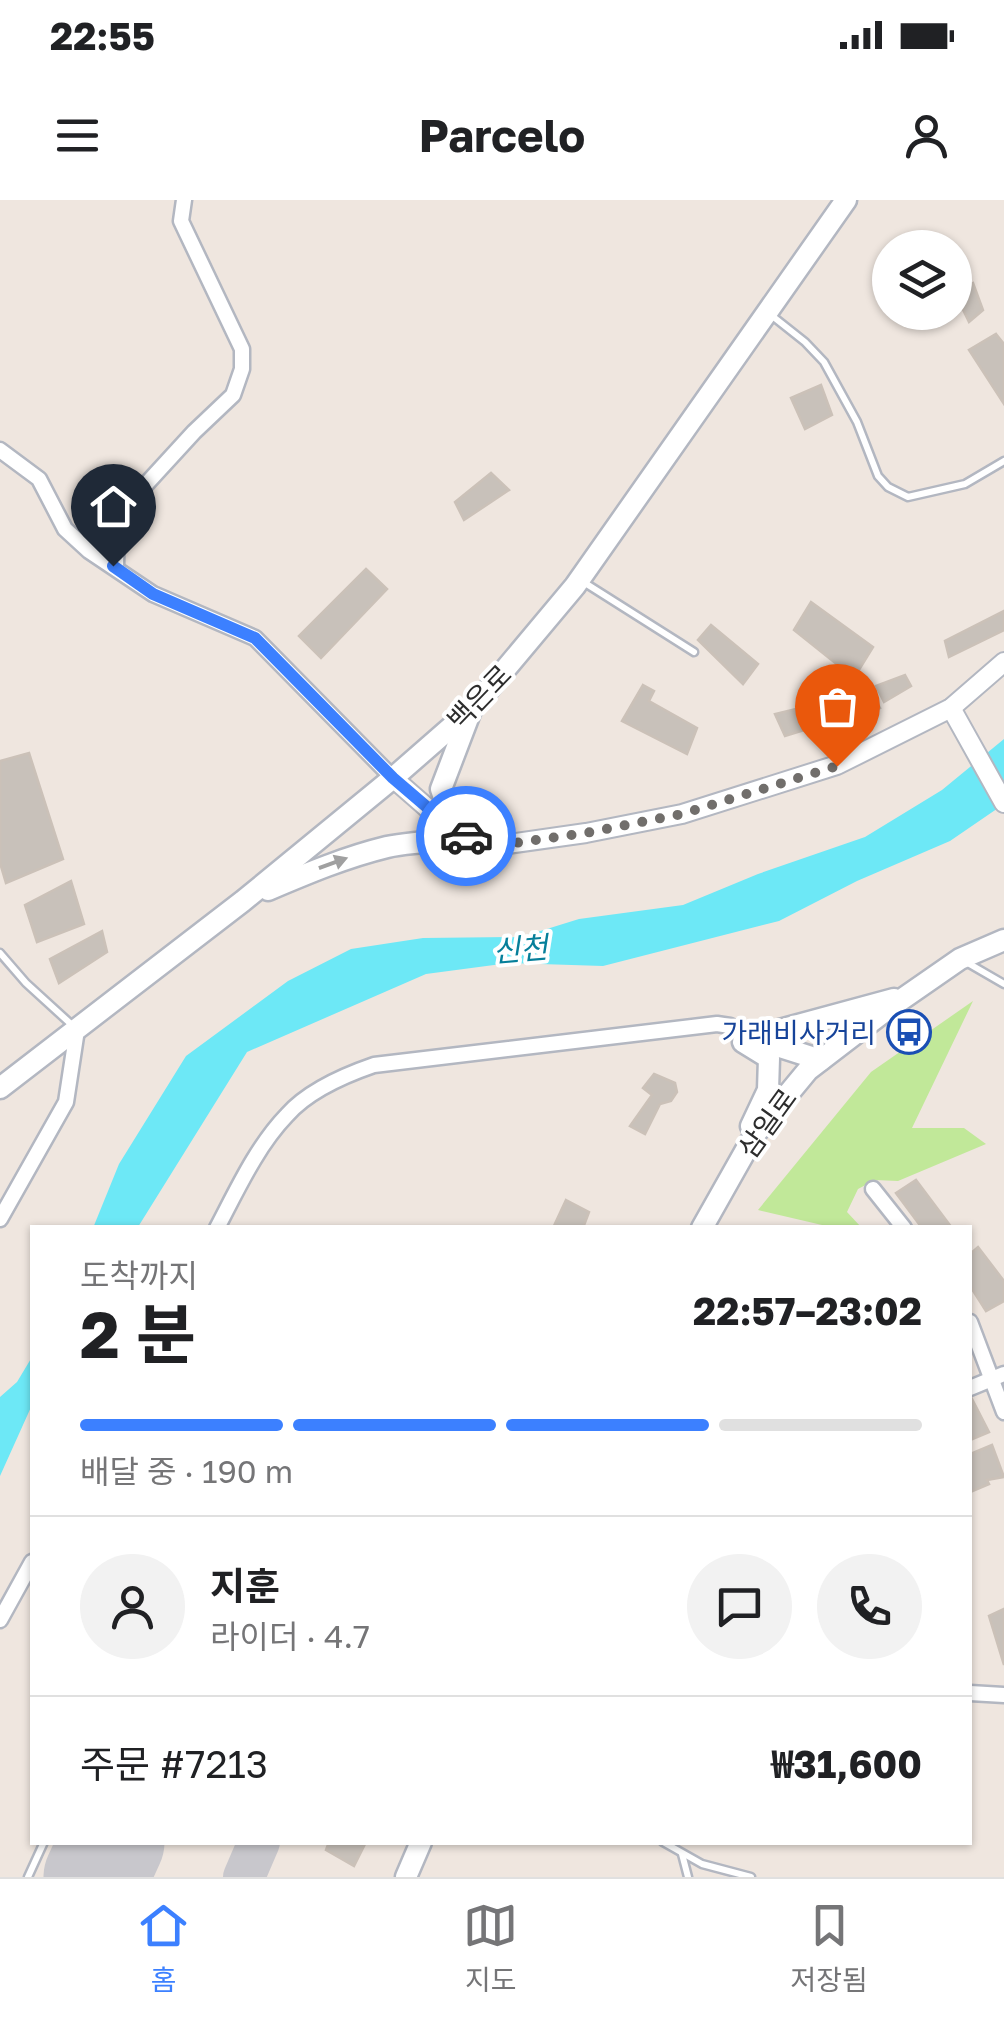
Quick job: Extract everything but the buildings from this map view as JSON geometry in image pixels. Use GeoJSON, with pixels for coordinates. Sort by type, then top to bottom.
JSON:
{"type":"FeatureCollection","features":[{"type":"Feature","properties":{"kind":"main road","name":"백은로"},"geometry":{"type":"LineString","coordinates":[[0,1088],[243,900],[472,709],[580,579],[846,200]]}},
{"type":"Feature","properties":{"kind":"main road"},"geometry":{"type":"LineString","coordinates":[[243,900],[339,860],[394,846],[433,843],[456,832],[441,790],[472,709]]}},
{"type":"Feature","properties":{"kind":"main road","name":"삼일로"},"geometry":{"type":"LineString","coordinates":[[704,1225],[754,1134],[808,1070],[960,959],[998,946]]}},
{"type":"Feature","properties":{"kind":"main road"},"geometry":{"type":"LineString","coordinates":[[747,1040],[906,996]]}},
{"type":"Feature","properties":{"kind":"main road"},"geometry":{"type":"LineString","coordinates":[[747,1040],[822,1060]]}},
{"type":"Feature","properties":{"kind":"main road"},"geometry":{"type":"LineString","coordinates":[[733,1170],[768,1090],[769,1058],[747,1040]]}},
{"type":"Feature","properties":{"kind":"main road"},"geometry":{"type":"LineString","coordinates":[[406,1877],[420,1845]]}},
{"type":"Feature","properties":{"kind":"street"},"geometry":{"type":"LineString","coordinates":[[116,568],[117,516],[194,432],[233,396],[242,369],[242,349],[180,221],[181,201]]}},
{"type":"Feature","properties":{"kind":"street"},"geometry":{"type":"LineString","coordinates":[[0,450],[39,479],[64,530],[153,594],[255,638],[393,778],[456,832],[494,846],[555,839],[682,814],[837,766],[954,715],[1004,662]]}},
{"type":"Feature","properties":{"kind":"street"},"geometry":{"type":"LineString","coordinates":[[954,715],[1004,804]]}},
{"type":"Feature","properties":{"kind":"street"},"geometry":{"type":"LineString","coordinates":[[218,1225],[246,1174],[288,1113],[344,1075],[374,1065],[716,1024],[730,1026],[747,1040]]}},
{"type":"Feature","properties":{"kind":"street"},"geometry":{"type":"LineString","coordinates":[[0,1219],[66,1102],[76,1030]]}},
{"type":"Feature","properties":{"kind":"street"},"geometry":{"type":"LineString","coordinates":[[873,1189],[902,1225]]}},
{"type":"Feature","properties":{"kind":"street"},"geometry":{"type":"LineString","coordinates":[[972,1326],[998,1376],[1004,1412]]}},
{"type":"Feature","properties":{"kind":"street"},"geometry":{"type":"LineString","coordinates":[[972,1387],[998,1376]]}},
{"type":"Feature","properties":{"kind":"street"},"geometry":{"type":"LineString","coordinates":[[0,1620],[30,1566]]}},
{"type":"Feature","properties":{"kind":"street"},"geometry":{"type":"LineString","coordinates":[[972,1694],[1004,1695]]}},
{"type":"Feature","properties":{"kind":"lane"},"geometry":{"type":"LineString","coordinates":[[767,312],[824,362],[857,422],[878,476],[888,488],[908,497],[966,484],[1004,460]]}},
{"type":"Feature","properties":{"kind":"lane"},"geometry":{"type":"LineString","coordinates":[[580,579],[694,652]]}},
{"type":"Feature","properties":{"kind":"lane"},"geometry":{"type":"LineString","coordinates":[[0,953],[76,1030]]}},
{"type":"Feature","properties":{"kind":"lane"},"geometry":{"type":"LineString","coordinates":[[960,959],[1004,984]]}},
{"type":"Feature","properties":{"kind":"lane"},"geometry":{"type":"LineString","coordinates":[[28,1877],[43,1845]]}},
{"type":"Feature","properties":{"kind":"lane"},"geometry":{"type":"LineString","coordinates":[[668,1845],[702,1864],[751,1877]]}},
{"type":"Feature","properties":{"kind":"lane"},"geometry":{"type":"LineString","coordinates":[[682,1853],[688,1877]]}},
{"type":"Feature","properties":{"kind":"green space"},"geometry":{"type":"Polygon","coordinates":[[[973,1001],[912,1128],[964,1128],[986,1144],[898,1181],[875,1180],[858,1189],[847,1212],[859,1225],[822,1225],[758,1210],[871,1072],[973,1001]]]}},
{"type":"Feature","properties":{"kind":"water","name":"신천"},"geometry":{"type":"Polygon","coordinates":[[[1004,739],[1004,804],[950,841],[857,881],[779,921],[603,966],[509,963],[426,974],[247,1052],[139,1225],[94,1225],[119,1164],[186,1056],[288,981],[351,949],[423,938],[521,937],[579,919],[683,905],[865,837],[942,790],[1004,739]]]}},
{"type":"Feature","properties":{"kind":"water"},"geometry":{"type":"Polygon","coordinates":[[[30,1360],[30,1409],[0,1476],[0,1397],[17,1382],[30,1360]]]}},
{"type":"Feature","properties":{"kind":"taxiway"},"geometry":{"type":"LineString","coordinates":[[244,1877],[258,1845]]}},
{"type":"Feature","properties":{"kind":"runway"},"geometry":{"type":"LineString","coordinates":[[96,1877],[111,1845]]}},
{"type":"Feature","properties":{"kind":"way so far"},"geometry":{"type":"LineString","coordinates":[[466,836],[494,846],[586,833],[682,814],[837,766]]}},
{"type":"Feature","properties":{"kind":"place","name":"가래비사거리"},"geometry":{"type":"Point","coordinates":[909,1032]}},
{"type":"Feature","properties":{"kind":"route"},"geometry":{"type":"LineString","coordinates":[[113,566],[153,594],[255,638],[393,778],[456,832],[466,836]]}}]}
